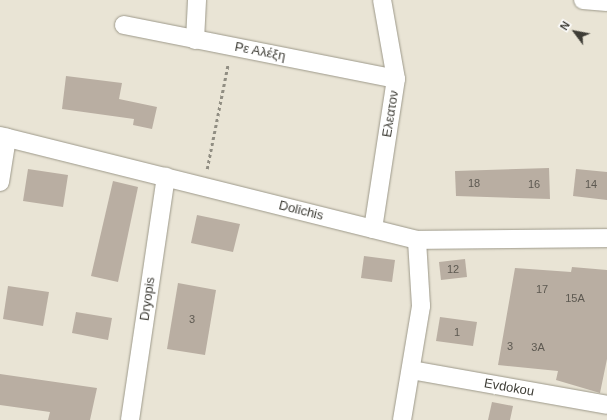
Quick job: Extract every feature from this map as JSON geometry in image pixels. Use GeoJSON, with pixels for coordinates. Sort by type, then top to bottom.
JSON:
{"type":"FeatureCollection","features":[{"type":"Feature","properties":{"kind":"street"},"geometry":{"type":"LineString","coordinates":[[195,40],[197,0]]}},
{"type":"Feature","properties":{"kind":"street","name":"Ελεατον"},"geometry":{"type":"LineString","coordinates":[[373,229],[396,78],[382,0]]}},
{"type":"Feature","properties":{"kind":"street"},"geometry":{"type":"LineString","coordinates":[[583,0],[607,2]]}},
{"type":"Feature","properties":{"kind":"street","name":"Ρε Αλέξη"},"geometry":{"type":"LineString","coordinates":[[124,25],[396,78]]}},
{"type":"Feature","properties":{"kind":"street"},"geometry":{"type":"LineString","coordinates":[[0,182],[4,137]]}},
{"type":"Feature","properties":{"kind":"street","name":"Dolichis"},"geometry":{"type":"LineString","coordinates":[[4,137],[417,240],[607,238]]}},
{"type":"Feature","properties":{"kind":"street","name":"Dryopis"},"geometry":{"type":"LineString","coordinates":[[130,420],[166,177]]}},
{"type":"Feature","properties":{"kind":"street"},"geometry":{"type":"LineString","coordinates":[[402,420],[412,370],[421,306],[417,240]]}},
{"type":"Feature","properties":{"kind":"street","name":"Evdokou"},"geometry":{"type":"LineString","coordinates":[[412,370],[607,405]]}},
{"type":"Feature","properties":{"kind":"path"},"geometry":{"type":"LineString","coordinates":[[204,187],[231,47]]}},
{"type":"Feature","properties":{"kind":"building"},"geometry":{"type":"Polygon","coordinates":[[[66,76],[122,83],[119,99],[157,107],[152,129],[133,125],[134,119],[62,109],[66,76]]]}},
{"type":"Feature","properties":{"kind":"building"},"geometry":{"type":"Polygon","coordinates":[[[549,168],[550,199],[456,196],[455,171],[549,168]]]}},
{"type":"Feature","properties":{"kind":"building"},"geometry":{"type":"Polygon","coordinates":[[[28,169],[68,175],[63,207],[23,201],[28,169]]]}},
{"type":"Feature","properties":{"kind":"building"},"geometry":{"type":"Polygon","coordinates":[[[576,169],[607,172],[607,200],[573,196],[576,169]]]}},
{"type":"Feature","properties":{"kind":"building"},"geometry":{"type":"Polygon","coordinates":[[[113,181],[138,187],[118,282],[91,276],[113,181]]]}},
{"type":"Feature","properties":{"kind":"building"},"geometry":{"type":"Polygon","coordinates":[[[197,215],[240,224],[233,252],[191,243],[197,215]]]}},
{"type":"Feature","properties":{"kind":"building"},"geometry":{"type":"Polygon","coordinates":[[[364,256],[395,260],[392,282],[361,278],[364,256]]]}},
{"type":"Feature","properties":{"kind":"building"},"geometry":{"type":"Polygon","coordinates":[[[465,259],[467,277],[441,280],[439,262],[465,259]]]}},
{"type":"Feature","properties":{"kind":"building"},"geometry":{"type":"Polygon","coordinates":[[[572,267],[607,270],[607,359],[600,393],[556,380],[558,371],[498,365],[515,268],[571,272],[572,267]]]}},
{"type":"Feature","properties":{"kind":"building"},"geometry":{"type":"Polygon","coordinates":[[[178,283],[216,290],[205,355],[167,349],[178,283]]]}},
{"type":"Feature","properties":{"kind":"building"},"geometry":{"type":"Polygon","coordinates":[[[8,286],[49,292],[43,326],[3,319],[8,286]]]}},
{"type":"Feature","properties":{"kind":"building"},"geometry":{"type":"Polygon","coordinates":[[[76,312],[112,318],[108,340],[72,333],[76,312]]]}},
{"type":"Feature","properties":{"kind":"building"},"geometry":{"type":"Polygon","coordinates":[[[440,317],[477,322],[473,346],[436,341],[440,317]]]}},
{"type":"Feature","properties":{"kind":"building"},"geometry":{"type":"Polygon","coordinates":[[[0,374],[97,388],[90,420],[48,420],[50,412],[0,405],[0,374]]]}},
{"type":"Feature","properties":{"kind":"building"},"geometry":{"type":"Polygon","coordinates":[[[492,402],[513,406],[510,420],[488,420],[492,402]]]}}]}
